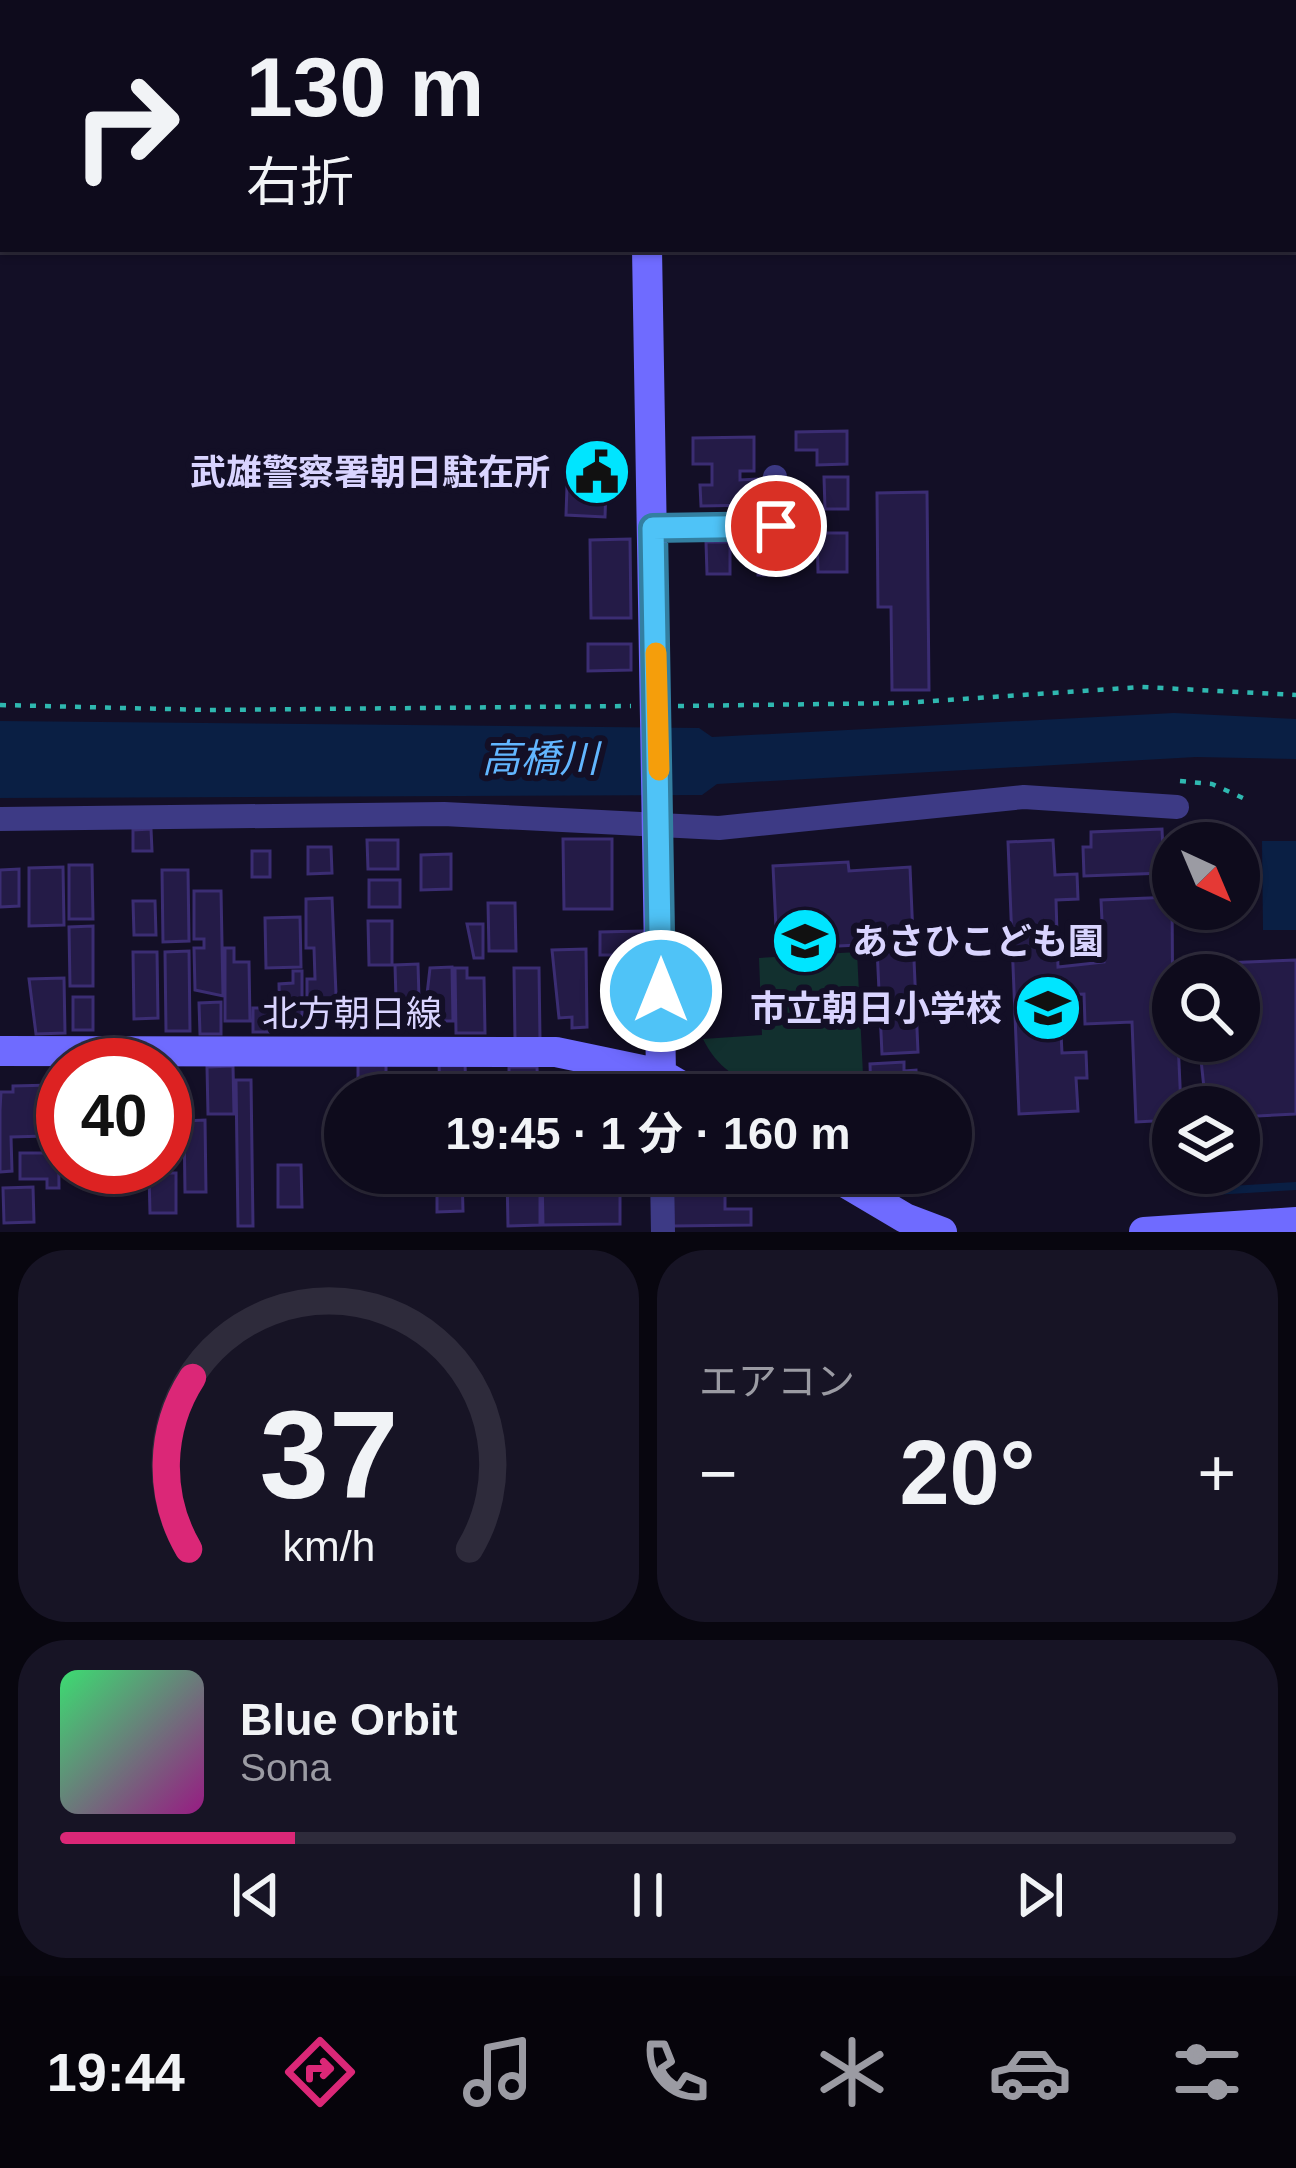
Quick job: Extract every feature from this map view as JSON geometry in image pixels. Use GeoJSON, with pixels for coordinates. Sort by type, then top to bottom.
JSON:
{"type":"FeatureCollection","features":[{"type":"Feature","properties":{"kind":"main road"},"geometry":{"type":"LineString","coordinates":[[647,252],[661,1074]]}},
{"type":"Feature","properties":{"kind":"main road","name":"北方朝日線"},"geometry":{"type":"LineString","coordinates":[[0,1051],[556,1052],[626,1074]]}},
{"type":"Feature","properties":{"kind":"main road"},"geometry":{"type":"LineString","coordinates":[[856,1194],[896,1225],[942,1232]]}},
{"type":"Feature","properties":{"kind":"main road"},"geometry":{"type":"LineString","coordinates":[[1144,1232],[1296,1222]]}},
{"type":"Feature","properties":{"kind":"street"},"geometry":{"type":"LineString","coordinates":[[653,528],[776,526],[776,477]]}},
{"type":"Feature","properties":{"kind":"street"},"geometry":{"type":"LineString","coordinates":[[0,819],[444,814],[795,823],[895,808],[1024,797],[1177,807]]}},
{"type":"Feature","properties":{"kind":"street"},"geometry":{"type":"LineString","coordinates":[[662,1194],[663,1232]]}},
{"type":"Feature","properties":{"kind":"path"},"geometry":{"type":"LineString","coordinates":[[0,705],[658,712],[903,703],[1142,687],[1296,695]]}},
{"type":"Feature","properties":{"kind":"path"},"geometry":{"type":"LineString","coordinates":[[1164,780],[1212,784],[1243,798]]}},
{"type":"Feature","properties":{"kind":"green space"},"geometry":{"type":"Polygon","coordinates":[[[857,952],[863,1074],[733,1074],[716,1059],[703,1039],[762,1035],[759,958],[857,952]]]}},
{"type":"Feature","properties":{"kind":"water","name":"高橋川"},"geometry":{"type":"Polygon","coordinates":[[[1174,713],[1296,719],[1296,759],[1196,757],[717,784],[702,795],[0,798],[0,721],[699,728],[712,737],[1174,713]]]}},
{"type":"Feature","properties":{"kind":"water"},"geometry":{"type":"Polygon","coordinates":[[[1262,841],[1296,841],[1296,930],[1263,930],[1262,841]]]}},
{"type":"Feature","properties":{"kind":"building"},"geometry":{"type":"Polygon","coordinates":[[[847,431],[847,464],[817,465],[817,450],[796,450],[796,432],[847,431]]]}},
{"type":"Feature","properties":{"kind":"building"},"geometry":{"type":"Polygon","coordinates":[[[754,437],[754,471],[740,471],[740,480],[757,479],[758,505],[701,506],[700,485],[712,485],[712,464],[693,464],[693,438],[754,437]]]}},
{"type":"Feature","properties":{"kind":"building","name":"武雄警察署朝日駐在所"},"geometry":{"type":"Polygon","coordinates":[[[568,458],[607,459],[605,517],[566,515],[568,458]]]}},
{"type":"Feature","properties":{"kind":"building"},"geometry":{"type":"Polygon","coordinates":[[[824,477],[848,477],[848,509],[825,509],[824,477]]]}},
{"type":"Feature","properties":{"kind":"building"},"geometry":{"type":"Polygon","coordinates":[[[927,492],[929,690],[892,690],[891,607],[878,607],[877,493],[927,492]]]}},
{"type":"Feature","properties":{"kind":"building"},"geometry":{"type":"Polygon","coordinates":[[[817,533],[847,533],[847,572],[818,572],[817,533]]]}},
{"type":"Feature","properties":{"kind":"building"},"geometry":{"type":"Polygon","coordinates":[[[630,539],[631,618],[591,618],[590,540],[630,539]]]}},
{"type":"Feature","properties":{"kind":"building"},"geometry":{"type":"Polygon","coordinates":[[[706,542],[730,542],[730,574],[707,574],[706,542]]]}},
{"type":"Feature","properties":{"kind":"building"},"geometry":{"type":"Polygon","coordinates":[[[789,547],[789,575],[758,575],[757,548],[789,547]]]}},
{"type":"Feature","properties":{"kind":"building"},"geometry":{"type":"Polygon","coordinates":[[[588,644],[631,644],[631,670],[588,671],[588,644]]]}},
{"type":"Feature","properties":{"kind":"building"},"geometry":{"type":"Polygon","coordinates":[[[151,829],[152,851],[133,851],[133,830],[151,829]]]}},
{"type":"Feature","properties":{"kind":"building"},"geometry":{"type":"Polygon","coordinates":[[[1152,829],[1152,873],[1084,876],[1083,847],[1091,847],[1091,832],[1152,829]]]}},
{"type":"Feature","properties":{"kind":"building"},"geometry":{"type":"Polygon","coordinates":[[[563,839],[612,839],[612,909],[564,909],[563,839]]]}},
{"type":"Feature","properties":{"kind":"building"},"geometry":{"type":"Polygon","coordinates":[[[367,840],[398,840],[398,869],[368,869],[367,840]]]}},
{"type":"Feature","properties":{"kind":"building"},"geometry":{"type":"Polygon","coordinates":[[[1053,840],[1055,875],[1077,874],[1078,899],[1056,900],[1058,967],[1104,962],[1101,900],[1152,898],[1152,930],[1172,930],[1172,954],[1152,954],[1152,1062],[1179,1062],[1180,1086],[1152,1086],[1152,1121],[1136,1122],[1132,1022],[1085,1024],[1084,994],[1059,995],[1062,1053],[1086,1052],[1087,1078],[1076,1078],[1078,1111],[1019,1114],[1008,842],[1053,840]]]}},
{"type":"Feature","properties":{"kind":"building"},"geometry":{"type":"Polygon","coordinates":[[[308,847],[331,847],[332,873],[308,874],[308,847]]]}},
{"type":"Feature","properties":{"kind":"building"},"geometry":{"type":"Polygon","coordinates":[[[252,851],[270,851],[270,877],[252,877],[252,851]]]}},
{"type":"Feature","properties":{"kind":"building"},"geometry":{"type":"Polygon","coordinates":[[[451,854],[451,889],[421,890],[421,855],[451,854]]]}},
{"type":"Feature","properties":{"kind":"building"},"geometry":{"type":"Polygon","coordinates":[[[848,862],[849,871],[910,867],[918,1052],[882,1054],[876,927],[857,928],[858,945],[777,949],[773,866],[848,862]]]}},
{"type":"Feature","properties":{"kind":"building"},"geometry":{"type":"Polygon","coordinates":[[[69,865],[92,865],[93,919],[69,919],[69,865]]]}},
{"type":"Feature","properties":{"kind":"building"},"geometry":{"type":"Polygon","coordinates":[[[63,867],[64,925],[29,926],[29,868],[63,867]]]}},
{"type":"Feature","properties":{"kind":"building"},"geometry":{"type":"Polygon","coordinates":[[[19,869],[19,906],[0,907],[0,870],[19,869]]]}},
{"type":"Feature","properties":{"kind":"building"},"geometry":{"type":"Polygon","coordinates":[[[162,870],[188,870],[189,941],[163,942],[162,870]]]}},
{"type":"Feature","properties":{"kind":"building"},"geometry":{"type":"Polygon","coordinates":[[[369,880],[400,880],[400,907],[369,907],[369,880]]]}},
{"type":"Feature","properties":{"kind":"building"},"geometry":{"type":"Polygon","coordinates":[[[194,891],[221,891],[223,996],[195,990],[194,948],[204,948],[204,939],[194,939],[194,891]]]}},
{"type":"Feature","properties":{"kind":"building"},"geometry":{"type":"Polygon","coordinates":[[[332,898],[337,1018],[307,1018],[307,979],[315,979],[314,948],[306,948],[306,899],[332,898]]]}},
{"type":"Feature","properties":{"kind":"building"},"geometry":{"type":"Polygon","coordinates":[[[133,901],[155,901],[156,935],[134,935],[133,901]]]}},
{"type":"Feature","properties":{"kind":"building"},"geometry":{"type":"Polygon","coordinates":[[[488,903],[515,903],[516,951],[489,951],[488,903]]]}},
{"type":"Feature","properties":{"kind":"building"},"geometry":{"type":"Polygon","coordinates":[[[300,917],[301,967],[266,968],[265,918],[300,917]]]}},
{"type":"Feature","properties":{"kind":"building"},"geometry":{"type":"Polygon","coordinates":[[[368,921],[392,921],[392,965],[369,965],[368,921]]]}},
{"type":"Feature","properties":{"kind":"building"},"geometry":{"type":"Polygon","coordinates":[[[467,924],[483,924],[483,958],[474,958],[467,924]]]}},
{"type":"Feature","properties":{"kind":"building"},"geometry":{"type":"Polygon","coordinates":[[[93,926],[93,986],[70,986],[69,927],[93,926]]]}},
{"type":"Feature","properties":{"kind":"building"},"geometry":{"type":"Polygon","coordinates":[[[644,931],[644,990],[619,991],[619,955],[600,955],[600,932],[644,931]]]}},
{"type":"Feature","properties":{"kind":"building"},"geometry":{"type":"Polygon","coordinates":[[[225,948],[234,948],[234,962],[249,962],[250,1021],[225,1021],[225,948]]]}},
{"type":"Feature","properties":{"kind":"building"},"geometry":{"type":"Polygon","coordinates":[[[586,949],[587,1027],[572,1028],[572,1017],[559,1018],[552,950],[586,949]]]}},
{"type":"Feature","properties":{"kind":"building"},"geometry":{"type":"Polygon","coordinates":[[[189,951],[190,1031],[166,1031],[165,952],[189,951]]]}},
{"type":"Feature","properties":{"kind":"building"},"geometry":{"type":"Polygon","coordinates":[[[133,952],[157,952],[158,1018],[134,1019],[133,952]]]}},
{"type":"Feature","properties":{"kind":"building"},"geometry":{"type":"Polygon","coordinates":[[[1296,960],[1296,1114],[1260,1116],[1260,1086],[1204,1086],[1201,1062],[1260,1062],[1260,962],[1296,960]]]}},
{"type":"Feature","properties":{"kind":"building"},"geometry":{"type":"Polygon","coordinates":[[[418,964],[419,998],[396,999],[395,965],[418,964]]]}},
{"type":"Feature","properties":{"kind":"building"},"geometry":{"type":"Polygon","coordinates":[[[452,967],[453,1021],[424,1021],[430,968],[452,967]]]}},
{"type":"Feature","properties":{"kind":"building"},"geometry":{"type":"Polygon","coordinates":[[[455,968],[467,968],[467,978],[484,978],[485,1033],[456,1033],[455,968]]]}},
{"type":"Feature","properties":{"kind":"building"},"geometry":{"type":"Polygon","coordinates":[[[514,968],[539,968],[540,1039],[515,1040],[514,968]]]}},
{"type":"Feature","properties":{"kind":"building"},"geometry":{"type":"Polygon","coordinates":[[[293,971],[302,971],[302,1031],[280,1031],[279,984],[293,983],[293,971]]]}},
{"type":"Feature","properties":{"kind":"building"},"geometry":{"type":"Polygon","coordinates":[[[64,978],[65,1033],[36,1034],[29,979],[64,978]]]}},
{"type":"Feature","properties":{"kind":"building"},"geometry":{"type":"Polygon","coordinates":[[[73,997],[93,997],[93,1030],[73,1030],[73,997]]]}},
{"type":"Feature","properties":{"kind":"building"},"geometry":{"type":"Polygon","coordinates":[[[221,1002],[221,1034],[200,1034],[199,1003],[221,1002]]]}},
{"type":"Feature","properties":{"kind":"building"},"geometry":{"type":"Polygon","coordinates":[[[253,1008],[271,1008],[271,1032],[253,1032],[253,1008]]]}},
{"type":"Feature","properties":{"kind":"building"},"geometry":{"type":"Polygon","coordinates":[[[904,1062],[904,1071],[916,1070],[916,1074],[870,1074],[870,1064],[904,1062]]]}},
{"type":"Feature","properties":{"kind":"building"},"geometry":{"type":"Polygon","coordinates":[[[465,1063],[465,1074],[439,1074],[439,1064],[465,1063]]]}},
{"type":"Feature","properties":{"kind":"building"},"geometry":{"type":"Polygon","coordinates":[[[358,1064],[386,1064],[386,1074],[358,1074],[358,1064]]]}},
{"type":"Feature","properties":{"kind":"building"},"geometry":{"type":"Polygon","coordinates":[[[233,1066],[234,1114],[208,1114],[207,1067],[233,1066]]]}},
{"type":"Feature","properties":{"kind":"building"},"geometry":{"type":"Polygon","coordinates":[[[509,1067],[537,1067],[537,1074],[509,1074],[509,1067]]]}},
{"type":"Feature","properties":{"kind":"building"},"geometry":{"type":"Polygon","coordinates":[[[236,1080],[251,1080],[253,1226],[238,1226],[236,1080]]]}},
{"type":"Feature","properties":{"kind":"building"},"geometry":{"type":"Polygon","coordinates":[[[36,1085],[36,1136],[11,1137],[12,1171],[0,1172],[1,1092],[13,1092],[13,1086],[36,1085]]]}},
{"type":"Feature","properties":{"kind":"building"},"geometry":{"type":"Polygon","coordinates":[[[205,1120],[206,1192],[192,1192],[192,1121],[205,1120]]]}},
{"type":"Feature","properties":{"kind":"building"},"geometry":{"type":"Polygon","coordinates":[[[20,1153],[36,1153],[36,1179],[20,1179],[20,1153]]]}},
{"type":"Feature","properties":{"kind":"building"},"geometry":{"type":"Polygon","coordinates":[[[278,1165],[301,1165],[302,1207],[278,1207],[278,1165]]]}},
{"type":"Feature","properties":{"kind":"building"},"geometry":{"type":"Polygon","coordinates":[[[33,1187],[34,1222],[4,1223],[3,1188],[33,1187]]]}},
{"type":"Feature","properties":{"kind":"building"},"geometry":{"type":"Polygon","coordinates":[[[150,1194],[176,1194],[176,1213],[150,1213],[150,1194]]]}},
{"type":"Feature","properties":{"kind":"building"},"geometry":{"type":"Polygon","coordinates":[[[437,1194],[463,1194],[463,1211],[437,1212],[437,1194]]]}},
{"type":"Feature","properties":{"kind":"building"},"geometry":{"type":"Polygon","coordinates":[[[507,1194],[540,1194],[540,1225],[508,1226],[507,1194]]]}},
{"type":"Feature","properties":{"kind":"building"},"geometry":{"type":"Polygon","coordinates":[[[542,1194],[620,1194],[620,1224],[543,1225],[542,1194]]]}},
{"type":"Feature","properties":{"kind":"building"},"geometry":{"type":"Polygon","coordinates":[[[672,1194],[751,1194],[725,1195],[725,1209],[751,1209],[751,1225],[673,1226],[672,1194]]]}},
{"type":"Feature","properties":{"kind":"waterway"},"geometry":{"type":"LineString","coordinates":[[1260,1188],[1296,1186]]}},
{"type":"Feature","properties":{"kind":"slow traffic"},"geometry":{"type":"LineString","coordinates":[[656,653],[659,770]]}},
{"type":"Feature","properties":{"kind":"place","name":"武雄警察署朝日駐在所"},"geometry":{"type":"Point","coordinates":[597,472]}},
{"type":"Feature","properties":{"kind":"place","name":"あさひこども園"},"geometry":{"type":"Point","coordinates":[805,941]}},
{"type":"Feature","properties":{"kind":"place","name":"市立朝日小学校"},"geometry":{"type":"Point","coordinates":[1048,1008]}},
{"type":"Feature","properties":{"kind":"route"},"geometry":{"type":"LineString","coordinates":[[661,991],[653,528],[776,526]]}}]}
